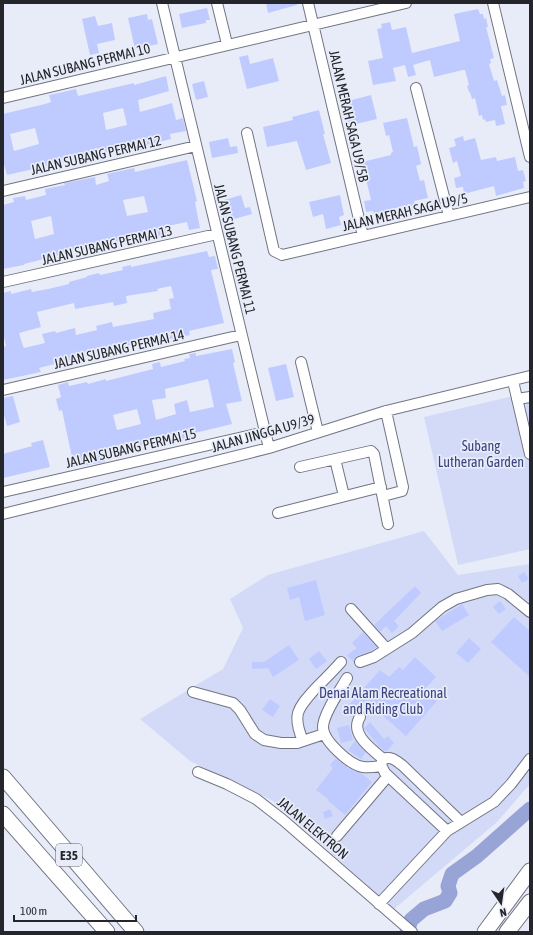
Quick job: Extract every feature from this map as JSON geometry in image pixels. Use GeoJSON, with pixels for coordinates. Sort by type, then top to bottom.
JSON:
{"type":"FeatureCollection","features":[{"type":"Feature","properties":{"kind":"highway","name":"E35"},"geometry":{"type":"LineString","coordinates":[[3,777],[136,932]]}},
{"type":"Feature","properties":{"kind":"highway","name":"E35"},"geometry":{"type":"LineString","coordinates":[[3,814],[107,932]]}},
{"type":"Feature","properties":{"kind":"highway"},"geometry":{"type":"LineString","coordinates":[[485,932],[530,871]]}},
{"type":"Feature","properties":{"kind":"highway"},"geometry":{"type":"LineString","coordinates":[[508,932],[530,902]]}},
{"type":"Feature","properties":{"kind":"street","name":"JALAN SUBANG PERMAI 11"},"geometry":{"type":"LineString","coordinates":[[162,3],[269,448]]}},
{"type":"Feature","properties":{"kind":"street"},"geometry":{"type":"LineString","coordinates":[[218,3],[227,44]]}},
{"type":"Feature","properties":{"kind":"street","name":"JALAN MERAH SAGA U9/5B"},"geometry":{"type":"LineString","coordinates":[[308,3],[363,236]]}},
{"type":"Feature","properties":{"kind":"street","name":"JALAN SUBANG PERMAI 10"},"geometry":{"type":"LineString","coordinates":[[3,98],[402,3]]}},
{"type":"Feature","properties":{"kind":"street"},"geometry":{"type":"LineString","coordinates":[[493,3],[530,157]]}},
{"type":"Feature","properties":{"kind":"street"},"geometry":{"type":"LineString","coordinates":[[416,88],[449,216]]}},
{"type":"Feature","properties":{"kind":"street","name":"JALAN MERAH SAGA U9/5"},"geometry":{"type":"LineString","coordinates":[[247,133],[274,251],[278,254],[286,255],[530,197]]}},
{"type":"Feature","properties":{"kind":"street","name":"JALAN SUBANG PERMAI 12"},"geometry":{"type":"LineString","coordinates":[[3,191],[196,146]]}},
{"type":"Feature","properties":{"kind":"street","name":"JALAN SUBANG PERMAI 13"},"geometry":{"type":"LineString","coordinates":[[3,282],[217,234]]}},
{"type":"Feature","properties":{"kind":"street","name":"JALAN SUBANG PERMAI 14"},"geometry":{"type":"LineString","coordinates":[[3,390],[242,335]]}},
{"type":"Feature","properties":{"kind":"street"},"geometry":{"type":"LineString","coordinates":[[301,362],[318,432]]}},
{"type":"Feature","properties":{"kind":"street","name":"JALAN JINGGA U9/39"},"geometry":{"type":"LineString","coordinates":[[3,514],[269,448],[386,411],[530,376]]}},
{"type":"Feature","properties":{"kind":"street"},"geometry":{"type":"LineString","coordinates":[[513,380],[528,437],[530,454]]}},
{"type":"Feature","properties":{"kind":"street"},"geometry":{"type":"LineString","coordinates":[[517,399],[530,397]]}},
{"type":"Feature","properties":{"kind":"street"},"geometry":{"type":"LineString","coordinates":[[278,513],[344,496],[402,491],[403,487],[386,411]]}},
{"type":"Feature","properties":{"kind":"street","name":"JALAN SUBANG PERMAI 15"},"geometry":{"type":"LineString","coordinates":[[3,492],[265,432]]}},
{"type":"Feature","properties":{"kind":"street"},"geometry":{"type":"LineString","coordinates":[[300,467],[371,451],[374,454],[388,524]]}},
{"type":"Feature","properties":{"kind":"street"},"geometry":{"type":"LineString","coordinates":[[336,459],[344,496]]}},
{"type":"Feature","properties":{"kind":"street"},"geometry":{"type":"LineString","coordinates":[[360,662],[374,656],[412,632],[442,607],[456,599],[487,590],[498,589],[508,594],[530,612]]}},
{"type":"Feature","properties":{"kind":"street"},"geometry":{"type":"LineString","coordinates":[[351,609],[386,648]]}},
{"type":"Feature","properties":{"kind":"street"},"geometry":{"type":"LineString","coordinates":[[303,741],[297,722],[301,704],[341,662]]}},
{"type":"Feature","properties":{"kind":"street"},"geometry":{"type":"LineString","coordinates":[[347,678],[336,695],[325,720],[323,727],[324,734],[328,741],[353,764],[362,767],[382,763],[388,757],[393,758],[402,764],[461,822]]}},
{"type":"Feature","properties":{"kind":"street"},"geometry":{"type":"LineString","coordinates":[[192,692],[233,703],[240,710],[255,734],[264,740],[280,743],[297,743],[324,734]]}},
{"type":"Feature","properties":{"kind":"street"},"geometry":{"type":"LineString","coordinates":[[360,717],[356,724],[358,734],[382,763],[382,770],[447,831]]}},
{"type":"Feature","properties":{"kind":"street"},"geometry":{"type":"LineString","coordinates":[[379,904],[447,831],[494,802],[511,784],[530,759]]}},
{"type":"Feature","properties":{"kind":"street","name":"JALAN ELEKTRON"},"geometry":{"type":"LineString","coordinates":[[198,772],[227,784],[256,799],[283,820],[412,932]]}},
{"type":"Feature","properties":{"kind":"street"},"geometry":{"type":"LineString","coordinates":[[337,836],[388,776]]}},
{"type":"Feature","properties":{"kind":"green space","name":"Subang Lutheran Garden"},"geometry":{"type":"Polygon","coordinates":[[[530,392],[530,549],[458,565],[424,417],[530,392]]]}},
{"type":"Feature","properties":{"kind":"green space","name":"Denai Alam Recreational and Riding Club"},"geometry":{"type":"Polygon","coordinates":[[[424,531],[458,575],[530,564],[530,784],[497,822],[394,909],[273,801],[190,761],[140,719],[223,669],[243,628],[230,599],[268,575],[424,531]]]}},
{"type":"Feature","properties":{"kind":"building"},"geometry":{"type":"Polygon","coordinates":[[[266,3],[297,3],[297,5],[268,13],[266,3]]]}},
{"type":"Feature","properties":{"kind":"building"},"geometry":{"type":"Polygon","coordinates":[[[207,8],[210,20],[206,20],[206,23],[182,28],[179,14],[207,8]]]}},
{"type":"Feature","properties":{"kind":"building"},"geometry":{"type":"Polygon","coordinates":[[[478,9],[480,14],[483,14],[484,19],[486,18],[488,27],[486,27],[494,58],[490,59],[491,63],[489,64],[494,81],[497,80],[502,96],[505,95],[507,105],[501,106],[505,124],[496,126],[495,120],[486,122],[485,119],[483,120],[482,115],[479,116],[475,98],[472,99],[467,86],[469,85],[465,70],[434,77],[430,60],[413,65],[416,75],[408,77],[405,65],[393,68],[396,81],[373,85],[368,61],[383,58],[377,29],[382,28],[381,24],[390,22],[392,30],[406,27],[412,53],[460,41],[454,14],[478,9]]]}},
{"type":"Feature","properties":{"kind":"building"},"geometry":{"type":"Polygon","coordinates":[[[147,14],[148,20],[152,19],[158,44],[135,49],[128,18],[147,14]]]}},
{"type":"Feature","properties":{"kind":"building"},"geometry":{"type":"Polygon","coordinates":[[[95,16],[98,26],[112,23],[115,40],[97,44],[99,53],[90,55],[82,19],[95,16]]]}},
{"type":"Feature","properties":{"kind":"building"},"geometry":{"type":"Polygon","coordinates":[[[248,55],[250,64],[273,58],[279,81],[247,89],[239,57],[248,55]]]}},
{"type":"Feature","properties":{"kind":"building"},"geometry":{"type":"Polygon","coordinates":[[[166,76],[169,91],[138,100],[140,112],[172,103],[176,120],[183,118],[186,131],[170,134],[171,139],[142,146],[143,150],[136,152],[135,146],[106,153],[107,159],[97,161],[96,155],[7,175],[3,161],[3,114],[51,102],[49,95],[76,89],[78,96],[134,83],[134,85],[166,76]],[[123,108],[103,113],[106,130],[127,125],[123,108]],[[35,128],[10,134],[14,151],[39,144],[35,128]]]}},
{"type":"Feature","properties":{"kind":"building"},"geometry":{"type":"Polygon","coordinates":[[[204,81],[208,97],[196,100],[192,84],[204,81]]]}},
{"type":"Feature","properties":{"kind":"building"},"geometry":{"type":"Polygon","coordinates":[[[371,95],[377,119],[348,126],[344,102],[371,95]]]}},
{"type":"Feature","properties":{"kind":"building"},"geometry":{"type":"Polygon","coordinates":[[[319,110],[325,134],[323,134],[331,163],[306,170],[297,141],[267,147],[263,127],[293,120],[292,117],[319,110]]]}},
{"type":"Feature","properties":{"kind":"building"},"geometry":{"type":"Polygon","coordinates":[[[407,118],[414,147],[417,146],[421,164],[416,166],[420,181],[424,180],[428,198],[414,201],[416,208],[404,210],[403,206],[374,214],[373,211],[366,212],[364,201],[371,200],[362,162],[391,155],[393,152],[389,135],[386,136],[383,123],[407,118]]]}},
{"type":"Feature","properties":{"kind":"building"},"geometry":{"type":"Polygon","coordinates":[[[463,136],[464,141],[475,138],[481,160],[496,157],[497,161],[515,157],[518,171],[523,170],[526,181],[523,182],[524,188],[496,196],[494,186],[464,194],[463,187],[456,188],[454,178],[461,176],[457,161],[453,163],[449,148],[456,146],[454,139],[463,136]]]}},
{"type":"Feature","properties":{"kind":"building"},"geometry":{"type":"Polygon","coordinates":[[[228,138],[230,147],[237,146],[238,153],[212,158],[209,142],[228,138]]]}},
{"type":"Feature","properties":{"kind":"building"},"geometry":{"type":"Polygon","coordinates":[[[187,160],[197,201],[195,202],[200,228],[189,230],[187,222],[168,226],[170,234],[155,238],[154,232],[133,236],[125,239],[126,240],[114,243],[114,245],[110,246],[111,248],[101,250],[100,248],[96,249],[95,246],[24,265],[3,269],[3,205],[14,202],[13,198],[25,196],[26,200],[46,195],[45,189],[65,185],[64,183],[95,177],[96,185],[109,181],[107,174],[134,168],[135,172],[187,160]],[[144,196],[123,200],[127,216],[148,212],[144,196]],[[51,216],[31,221],[35,239],[54,234],[51,216]]]}},
{"type":"Feature","properties":{"kind":"building"},"geometry":{"type":"Polygon","coordinates":[[[241,195],[245,208],[250,207],[252,214],[227,221],[221,201],[241,195]]]}},
{"type":"Feature","properties":{"kind":"building"},"geometry":{"type":"Polygon","coordinates":[[[340,195],[344,215],[339,217],[341,225],[326,229],[323,214],[313,217],[309,202],[340,195]]]}},
{"type":"Feature","properties":{"kind":"building"},"geometry":{"type":"Polygon","coordinates":[[[207,251],[209,257],[215,256],[218,269],[211,270],[224,323],[189,331],[190,335],[135,344],[118,349],[118,351],[112,353],[112,355],[103,357],[102,352],[39,368],[41,372],[3,380],[3,347],[6,346],[3,332],[3,293],[11,291],[11,294],[31,289],[32,292],[48,289],[69,284],[69,282],[87,276],[123,270],[122,267],[131,265],[131,267],[207,251]],[[171,286],[157,289],[158,291],[126,296],[127,303],[114,306],[113,302],[75,309],[74,303],[37,312],[41,327],[19,333],[24,348],[45,343],[42,334],[55,331],[56,333],[75,328],[76,335],[97,330],[96,326],[112,322],[113,327],[154,319],[153,313],[171,309],[169,299],[174,298],[171,286]]]}},
{"type":"Feature","properties":{"kind":"building"},"geometry":{"type":"Polygon","coordinates":[[[232,349],[235,362],[233,363],[242,401],[226,404],[232,424],[195,433],[196,439],[184,442],[182,437],[146,445],[103,455],[105,462],[74,467],[62,410],[59,411],[56,399],[61,397],[58,385],[68,382],[69,386],[87,382],[88,384],[106,379],[106,381],[153,369],[152,364],[160,362],[161,367],[185,361],[184,359],[190,358],[189,354],[196,353],[196,356],[232,349]],[[208,379],[165,389],[166,398],[152,400],[156,420],[176,414],[174,404],[187,400],[190,412],[214,407],[208,379]],[[137,409],[113,415],[117,430],[141,424],[137,409]]]}},
{"type":"Feature","properties":{"kind":"building"},"geometry":{"type":"Polygon","coordinates":[[[286,364],[294,397],[276,401],[268,368],[286,364]]]}},
{"type":"Feature","properties":{"kind":"building"},"geometry":{"type":"Polygon","coordinates":[[[13,396],[20,422],[7,426],[3,411],[3,398],[13,396]]]}},
{"type":"Feature","properties":{"kind":"building"},"geometry":{"type":"Polygon","coordinates":[[[43,440],[50,467],[3,478],[3,454],[32,446],[31,443],[43,440]]]}},
{"type":"Feature","properties":{"kind":"building"},"geometry":{"type":"Polygon","coordinates":[[[524,572],[529,579],[522,583],[518,576],[524,572]]]}},
{"type":"Feature","properties":{"kind":"building"},"geometry":{"type":"Polygon","coordinates":[[[316,580],[325,615],[305,621],[299,597],[290,600],[287,588],[316,580]]]}},
{"type":"Feature","properties":{"kind":"building"},"geometry":{"type":"Polygon","coordinates":[[[415,586],[421,593],[394,621],[399,626],[392,633],[386,626],[380,632],[374,625],[415,586]]]}},
{"type":"Feature","properties":{"kind":"building"},"geometry":{"type":"Polygon","coordinates":[[[500,601],[506,609],[499,614],[493,607],[500,601]]]}},
{"type":"Feature","properties":{"kind":"building"},"geometry":{"type":"Polygon","coordinates":[[[462,604],[469,615],[442,631],[435,621],[462,604]]]}},
{"type":"Feature","properties":{"kind":"building"},"geometry":{"type":"Polygon","coordinates":[[[514,617],[530,631],[530,677],[491,642],[514,617]]]}},
{"type":"Feature","properties":{"kind":"building"},"geometry":{"type":"Polygon","coordinates":[[[363,632],[377,647],[357,656],[354,663],[347,655],[357,648],[352,643],[363,632]]]}},
{"type":"Feature","properties":{"kind":"building"},"geometry":{"type":"Polygon","coordinates":[[[469,638],[481,649],[468,663],[456,653],[469,638]]]}},
{"type":"Feature","properties":{"kind":"building"},"geometry":{"type":"Polygon","coordinates":[[[289,645],[299,660],[273,677],[268,668],[252,669],[252,662],[264,662],[289,645]]]}},
{"type":"Feature","properties":{"kind":"building"},"geometry":{"type":"Polygon","coordinates":[[[319,651],[327,661],[316,669],[309,659],[319,651]]]}},
{"type":"Feature","properties":{"kind":"building"},"geometry":{"type":"Polygon","coordinates":[[[415,657],[436,677],[425,689],[437,701],[406,736],[367,702],[354,715],[347,707],[380,670],[389,677],[399,667],[403,670],[415,657]]]}},
{"type":"Feature","properties":{"kind":"building"},"geometry":{"type":"Polygon","coordinates":[[[270,699],[280,706],[273,717],[262,710],[270,699]]]}},
{"type":"Feature","properties":{"kind":"building"},"geometry":{"type":"Polygon","coordinates":[[[370,722],[384,739],[388,736],[394,743],[386,752],[377,745],[364,728],[370,722]]]}},
{"type":"Feature","properties":{"kind":"building"},"geometry":{"type":"Polygon","coordinates":[[[349,725],[353,740],[341,743],[337,728],[349,725]]]}},
{"type":"Feature","properties":{"kind":"building"},"geometry":{"type":"Polygon","coordinates":[[[355,741],[366,752],[361,759],[348,750],[355,741]]]}},
{"type":"Feature","properties":{"kind":"building"},"geometry":{"type":"Polygon","coordinates":[[[336,758],[348,768],[361,773],[372,782],[345,815],[316,790],[333,768],[330,765],[336,758]]]}},
{"type":"Feature","properties":{"kind":"building"},"geometry":{"type":"Polygon","coordinates":[[[330,809],[333,816],[325,819],[323,812],[330,809]]]}},
{"type":"Feature","properties":{"kind":"waterway"},"geometry":{"type":"LineString","coordinates":[[407,932],[411,920],[424,909],[445,901],[450,893],[448,886],[452,874],[477,856],[530,809]]}}]}
